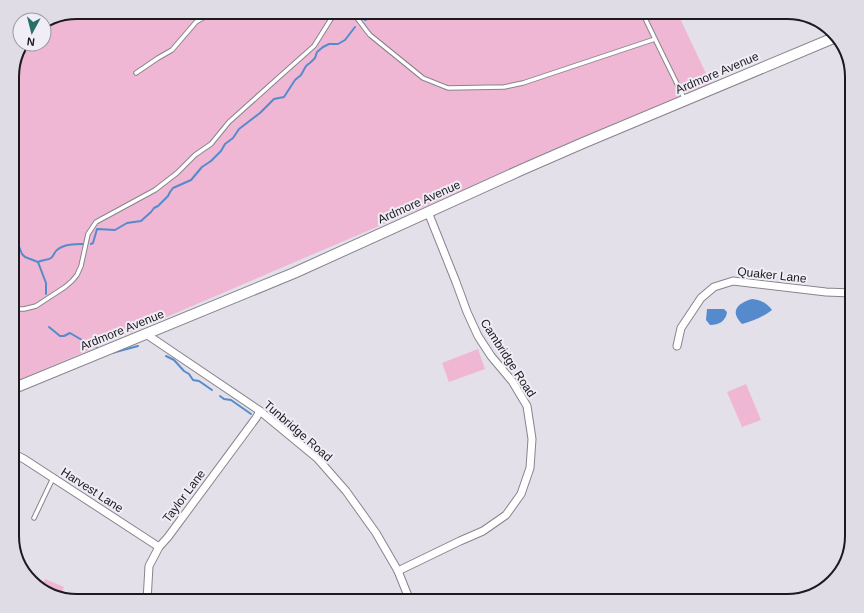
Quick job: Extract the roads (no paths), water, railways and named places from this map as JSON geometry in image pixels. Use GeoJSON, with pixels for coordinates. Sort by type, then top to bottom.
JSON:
{"type":"FeatureCollection","features":[{"type":"Feature","properties":{"kind":"street","name":"Ardmore Avenue"},"geometry":{"type":"LineString","coordinates":[[19,386],[294,273],[576,146],[831,39]]}},
{"type":"Feature","properties":{"kind":"street","name":"Cambridge Road"},"geometry":{"type":"LineString","coordinates":[[398,571],[460,540],[483,531],[506,515],[521,494],[530,468],[532,439],[527,406],[512,381],[491,356],[478,336],[467,312],[428,212]]}},
{"type":"Feature","properties":{"kind":"street","name":"Quaker Lane"},"geometry":{"type":"LineString","coordinates":[[677,346],[681,328],[701,298],[714,287],[733,281],[826,292],[845,293]]}},
{"type":"Feature","properties":{"kind":"street","name":"Tunbridge Road"},"geometry":{"type":"LineString","coordinates":[[146,334],[260,411],[316,458],[346,491],[376,533],[398,571],[407,594]]}},
{"type":"Feature","properties":{"kind":"street","name":"Taylor Lane"},"geometry":{"type":"LineString","coordinates":[[148,594],[150,566],[159,547],[252,424],[260,411]]}},
{"type":"Feature","properties":{"kind":"street","name":"Harvest Lane"},"geometry":{"type":"LineString","coordinates":[[19,456],[159,547]]}},
{"type":"Feature","properties":{"kind":"lane"},"geometry":{"type":"LineString","coordinates":[[136,74],[172,50],[196,22],[201,19]]}},
{"type":"Feature","properties":{"kind":"lane"},"geometry":{"type":"LineString","coordinates":[[19,309],[36,306],[72,281],[77,275],[81,266],[88,234],[96,222],[155,190],[177,173],[195,155],[211,144],[229,122],[314,46],[331,19]]}},
{"type":"Feature","properties":{"kind":"lane"},"geometry":{"type":"LineString","coordinates":[[358,19],[370,34],[422,78],[448,88],[504,87],[523,83],[655,39]]}},
{"type":"Feature","properties":{"kind":"lane"},"geometry":{"type":"LineString","coordinates":[[645,19],[683,96]]}},
{"type":"Feature","properties":{"kind":"lane"},"geometry":{"type":"LineString","coordinates":[[34,518],[53,478]]}},
{"type":"Feature","properties":{"kind":"water"},"geometry":{"type":"Polygon","coordinates":[[[752,299],[764,302],[772,310],[750,322],[742,324],[736,315],[737,308],[739,305],[752,299]]]}},
{"type":"Feature","properties":{"kind":"water"},"geometry":{"type":"Polygon","coordinates":[[[707,309],[724,309],[727,312],[724,320],[722,322],[710,325],[706,320],[707,309]]]}},
{"type":"Feature","properties":{"kind":"waterway"},"geometry":{"type":"LineString","coordinates":[[91,244],[93,243],[97,229],[115,230],[127,223],[141,221],[168,196],[173,188],[191,180],[202,167],[211,161],[221,151],[225,144],[233,138],[239,129],[260,113],[274,99],[284,97],[306,66],[315,58],[317,52],[329,44],[338,44],[345,40],[355,27]]}},
{"type":"Feature","properties":{"kind":"waterway"},"geometry":{"type":"LineString","coordinates":[[38,262],[51,258],[60,248],[70,245],[83,244]]}},
{"type":"Feature","properties":{"kind":"waterway"},"geometry":{"type":"LineString","coordinates":[[19,246],[25,257],[38,262],[46,283],[46,294]]}},
{"type":"Feature","properties":{"kind":"waterway"},"geometry":{"type":"LineString","coordinates":[[49,327],[60,336],[70,333],[97,347]]}},
{"type":"Feature","properties":{"kind":"waterway"},"geometry":{"type":"LineString","coordinates":[[112,353],[138,346]]}},
{"type":"Feature","properties":{"kind":"waterway"},"geometry":{"type":"LineString","coordinates":[[166,356],[174,360],[184,371],[189,374],[193,380],[199,381],[212,390]]}},
{"type":"Feature","properties":{"kind":"waterway"},"geometry":{"type":"LineString","coordinates":[[220,396],[224,399],[231,400],[251,414]]}}]}
